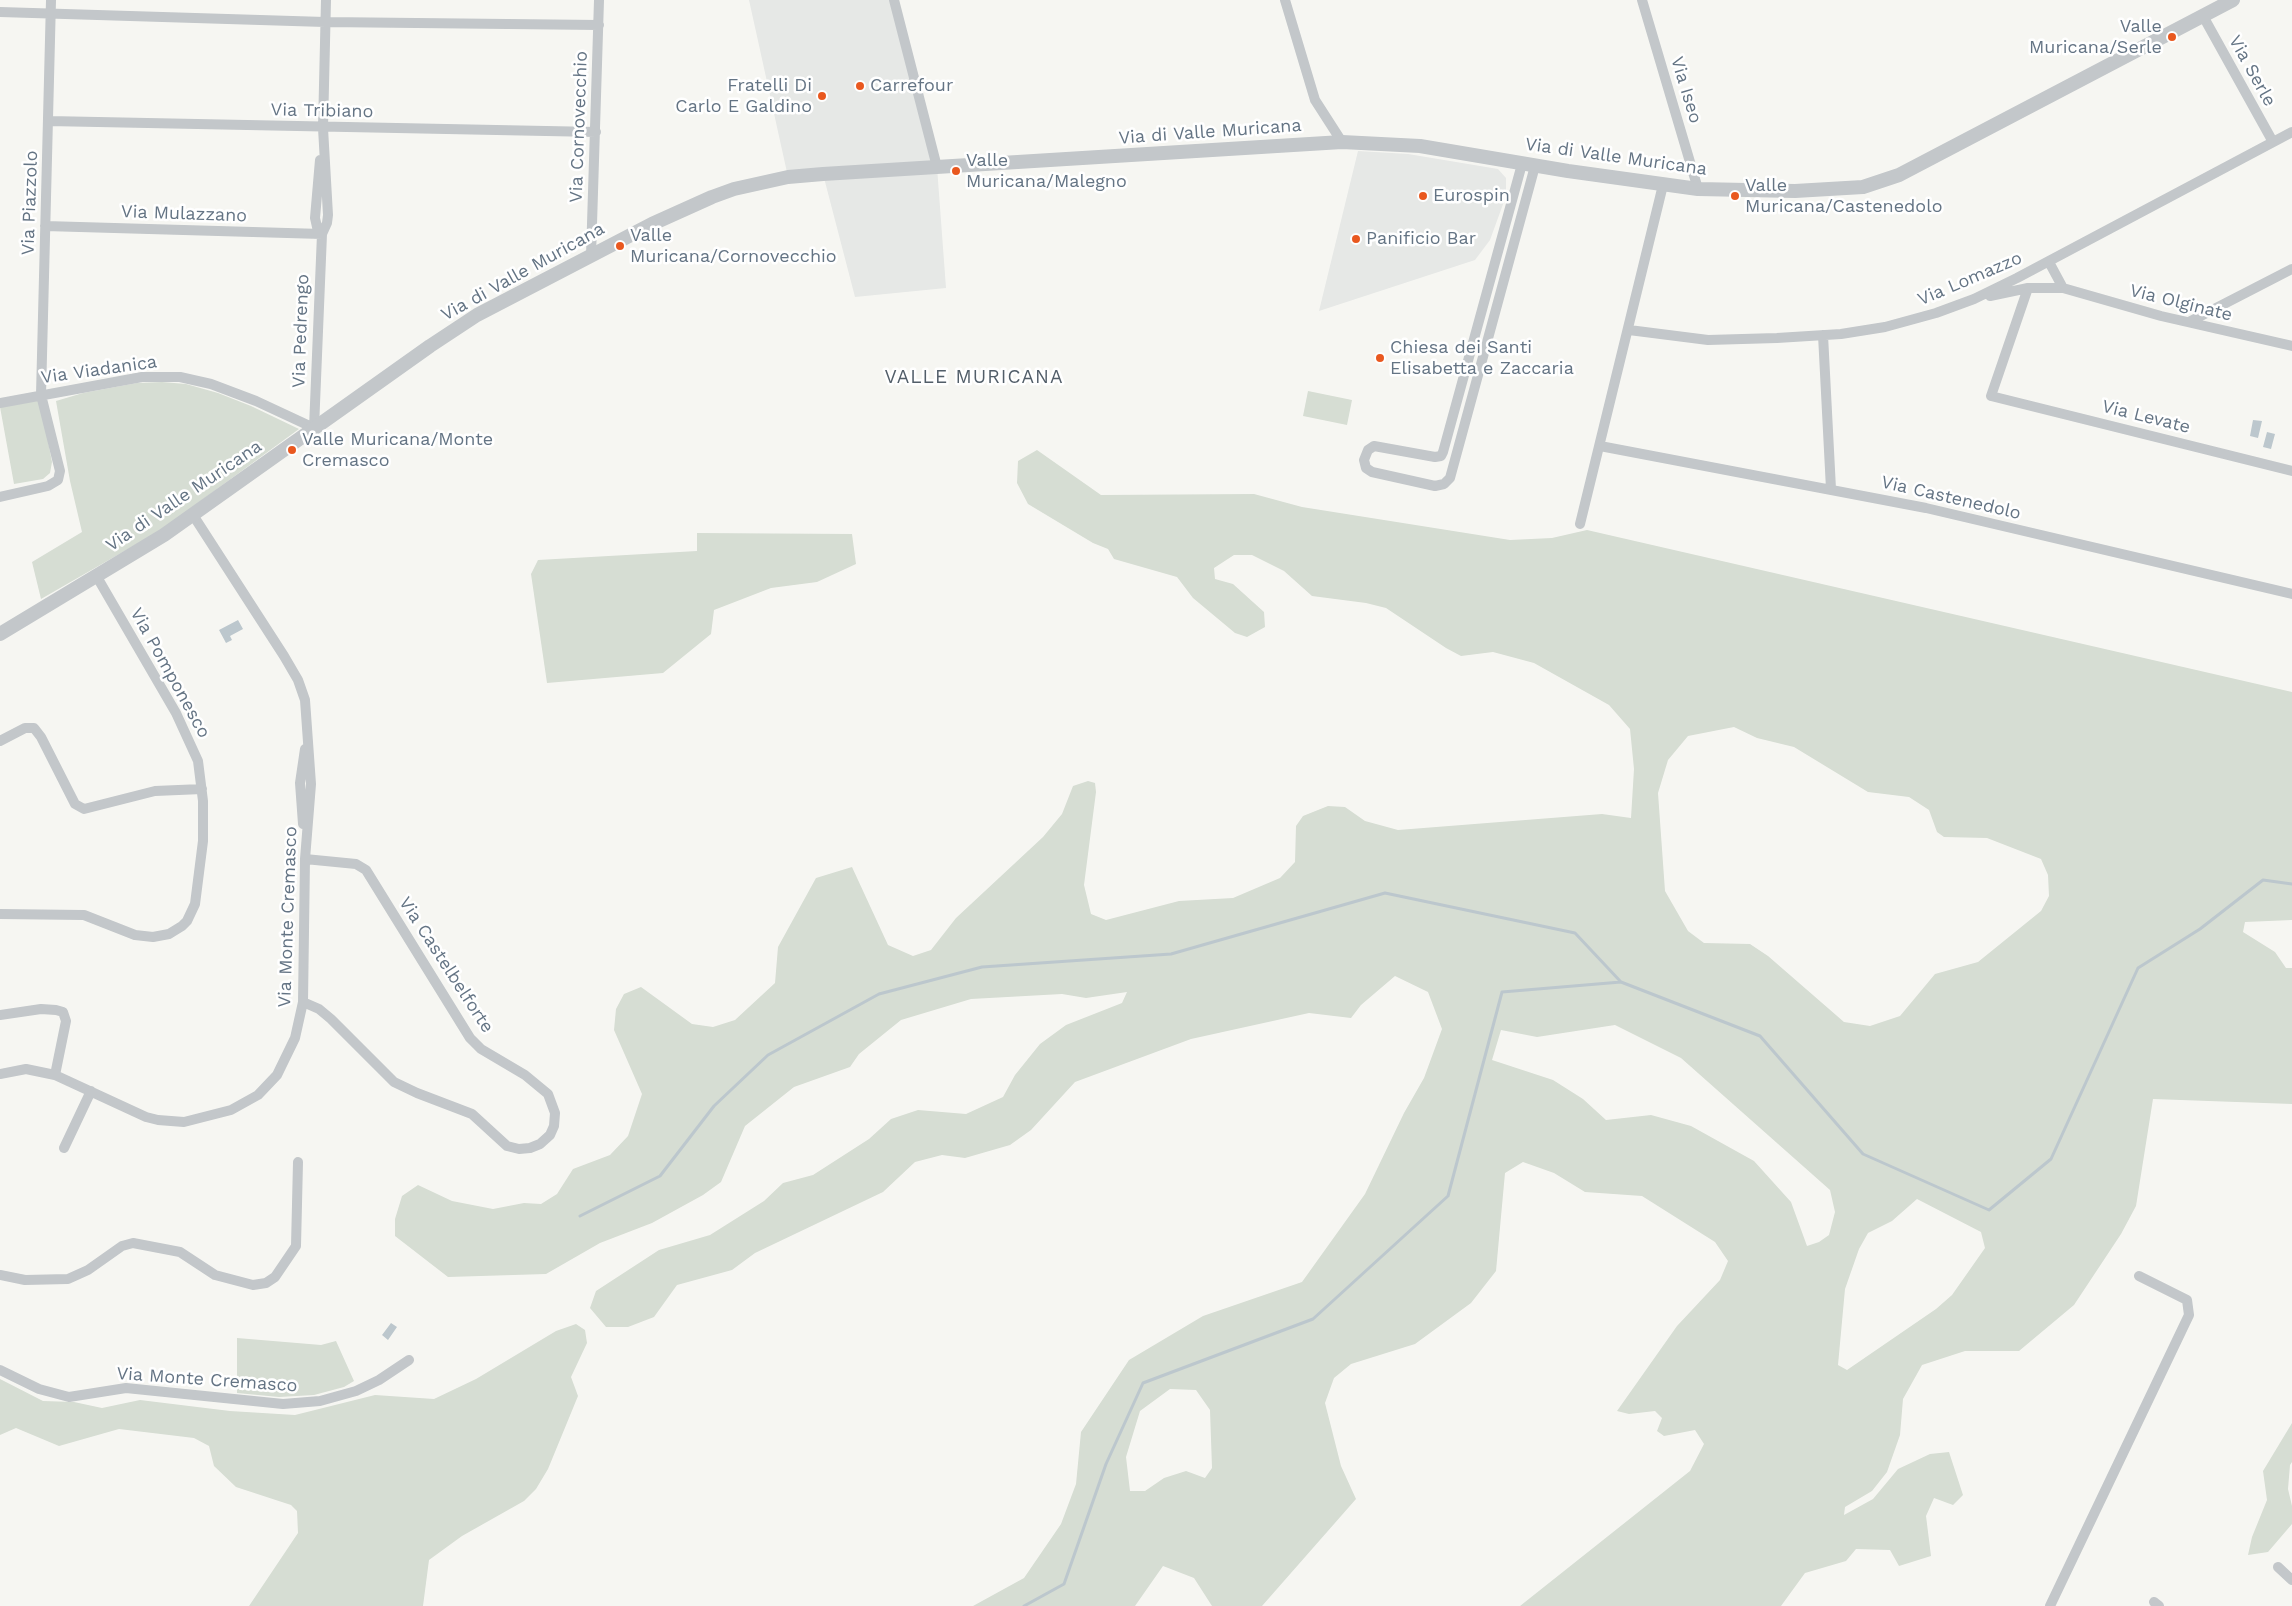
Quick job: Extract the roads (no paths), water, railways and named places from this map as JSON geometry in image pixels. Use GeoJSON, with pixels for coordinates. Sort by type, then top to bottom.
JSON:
{"type":"FeatureCollection","features":[{"type":"Feature","properties":{"kind":"street","name":"Via Piazzolo"},"geometry":{"type":"LineString","coordinates":[[0,497],[48,486],[55,483],[60,476],[58,455],[41,395],[50,0]]}},
{"type":"Feature","properties":{"kind":"street","name":"Via Pedrengo"},"geometry":{"type":"LineString","coordinates":[[314,428],[322,234],[316,226],[315,213],[323,128],[326,0]]}},
{"type":"Feature","properties":{"kind":"street","name":"Via Cornovecchio"},"geometry":{"type":"LineString","coordinates":[[591,256],[599,0]]}},
{"type":"Feature","properties":{"kind":"street"},"geometry":{"type":"LineString","coordinates":[[894,0],[937,167]]}},
{"type":"Feature","properties":{"kind":"street"},"geometry":{"type":"LineString","coordinates":[[1285,0],[1315,100],[1342,142]]}},
{"type":"Feature","properties":{"kind":"street","name":"Via Iseo"},"geometry":{"type":"LineString","coordinates":[[1642,0],[1698,189]]}},
{"type":"Feature","properties":{"kind":"street","name":"Via di Valle Muricana"},"geometry":{"type":"LineString","coordinates":[[0,634],[158,539],[430,346],[477,316],[660,220],[734,189],[788,177],[1342,142],[1420,146],[1529,165],[1698,189],[1813,190],[1863,187],[1887,180],[2233,0]]}},
{"type":"Feature","properties":{"kind":"street"},"geometry":{"type":"LineString","coordinates":[[0,12],[325,22],[599,25]]}},
{"type":"Feature","properties":{"kind":"street","name":"Via Serle"},"geometry":{"type":"LineString","coordinates":[[2203,16],[2273,142]]}},
{"type":"Feature","properties":{"kind":"street","name":"Via Tribiano"},"geometry":{"type":"LineString","coordinates":[[48,121],[596,132]]}},
{"type":"Feature","properties":{"kind":"street","name":"Via Lomazzo"},"geometry":{"type":"LineString","coordinates":[[1629,330],[1708,340],[1824,335],[1868,330],[1911,321],[1974,299],[2049,262],[2292,132]]}},
{"type":"Feature","properties":{"kind":"street"},"geometry":{"type":"LineString","coordinates":[[1529,165],[1450,478],[1444,484],[1435,486],[1372,472],[1366,468],[1364,460],[1368,450],[1374,446],[1434,457],[1441,456],[1529,165]]}},
{"type":"Feature","properties":{"kind":"street"},"geometry":{"type":"LineString","coordinates":[[1580,524],[1663,185]]}},
{"type":"Feature","properties":{"kind":"street","name":"Via Mulazzano"},"geometry":{"type":"LineString","coordinates":[[45,226],[322,234]]}},
{"type":"Feature","properties":{"kind":"street"},"geometry":{"type":"LineString","coordinates":[[2049,262],[2063,288]]}},
{"type":"Feature","properties":{"kind":"street"},"geometry":{"type":"LineString","coordinates":[[2189,322],[2292,269]]}},
{"type":"Feature","properties":{"kind":"street","name":"Via Olginate"},"geometry":{"type":"LineString","coordinates":[[1974,299],[2028,288],[2063,288],[2161,316],[2292,346]]}},
{"type":"Feature","properties":{"kind":"street","name":"Via Levate"},"geometry":{"type":"LineString","coordinates":[[2028,288],[1991,396],[2292,471]]}},
{"type":"Feature","properties":{"kind":"street"},"geometry":{"type":"LineString","coordinates":[[1824,335],[1831,489]]}},
{"type":"Feature","properties":{"kind":"street","name":"Via Viadanica"},"geometry":{"type":"LineString","coordinates":[[0,403],[142,377],[180,377],[211,384],[314,428]]}},
{"type":"Feature","properties":{"kind":"street","name":"Via Castenedolo"},"geometry":{"type":"LineString","coordinates":[[1600,446],[1926,508],[2292,594]]}},
{"type":"Feature","properties":{"kind":"street","name":"Via Monte Cremasco"},"geometry":{"type":"LineString","coordinates":[[0,1074],[26,1069],[55,1075],[146,1117],[184,1122],[231,1110],[258,1095],[277,1074],[295,1038],[303,1002],[305,859],[300,783],[308,734],[305,700],[298,680],[193,515]]}},
{"type":"Feature","properties":{"kind":"street","name":"Via Pomponesco"},"geometry":{"type":"LineString","coordinates":[[0,914],[84,915],[135,935],[148,937],[163,936],[176,930],[187,921],[197,897],[203,853],[202,789],[198,761],[193,745],[97,576]]}},
{"type":"Feature","properties":{"kind":"street"},"geometry":{"type":"LineString","coordinates":[[0,741],[25,728],[34,728],[75,804],[84,809],[96,808],[155,792],[202,789]]}},
{"type":"Feature","properties":{"kind":"street","name":"Via Castelbelforte"},"geometry":{"type":"LineString","coordinates":[[303,1002],[319,1009],[331,1019],[394,1082],[472,1114],[507,1146],[515,1149],[530,1148],[544,1142],[552,1131],[555,1113],[548,1094],[525,1075],[481,1049],[470,1038],[366,870],[356,864],[305,859]]}},
{"type":"Feature","properties":{"kind":"street"},"geometry":{"type":"LineString","coordinates":[[0,1015],[41,1009],[63,1012],[66,1021],[55,1075]]}},
{"type":"Feature","properties":{"kind":"street"},"geometry":{"type":"LineString","coordinates":[[64,1148],[91,1091]]}},
{"type":"Feature","properties":{"kind":"street"},"geometry":{"type":"LineString","coordinates":[[0,1275],[25,1280],[68,1279],[88,1270],[122,1246],[133,1243],[180,1252],[215,1275],[253,1285],[266,1283],[274,1277],[296,1246],[298,1162]]}},
{"type":"Feature","properties":{"kind":"street"},"geometry":{"type":"LineString","coordinates":[[2050,1606],[2190,1315],[2187,1300],[2139,1276]]}},
{"type":"Feature","properties":{"kind":"street","name":"Via Monte Cremasco"},"geometry":{"type":"LineString","coordinates":[[0,1370],[38,1389],[69,1397],[126,1388],[284,1404],[320,1401],[356,1391],[379,1380],[409,1360]]}},
{"type":"Feature","properties":{"kind":"street"},"geometry":{"type":"LineString","coordinates":[[2278,1567],[2292,1580]]}},
{"type":"Feature","properties":{"kind":"waterway"},"geometry":{"type":"LineString","coordinates":[[1024,1606],[1064,1584],[1106,1464],[1143,1383],[1313,1319],[1448,1196],[1502,992],[1621,982],[1760,1036],[1863,1154],[1989,1210],[2051,1159],[2138,968],[2200,929],[2263,880],[2292,884]]}},
{"type":"Feature","properties":{"kind":"waterway"},"geometry":{"type":"LineString","coordinates":[[580,1216],[660,1176],[714,1106],[768,1055],[879,994],[982,967],[1171,954],[1385,893],[1575,933],[1621,982]]}},
{"type":"Feature","properties":{"kind":"place","name":"Valle Muricana/Serle"},"geometry":{"type":"Point","coordinates":[2172,37]}},
{"type":"Feature","properties":{"kind":"place","name":"Carrefour"},"geometry":{"type":"Point","coordinates":[860,86]}},
{"type":"Feature","properties":{"kind":"place","name":"Fratelli Di Carlo E Galdino"},"geometry":{"type":"Point","coordinates":[822,96]}},
{"type":"Feature","properties":{"kind":"place","name":"Valle Muricana/Malegno"},"geometry":{"type":"Point","coordinates":[956,171]}},
{"type":"Feature","properties":{"kind":"place","name":"Eurospin"},"geometry":{"type":"Point","coordinates":[1423,196]}},
{"type":"Feature","properties":{"kind":"place","name":"Valle Muricana/Castenedolo"},"geometry":{"type":"Point","coordinates":[1735,196]}},
{"type":"Feature","properties":{"kind":"place","name":"Panificio Bar"},"geometry":{"type":"Point","coordinates":[1356,239]}},
{"type":"Feature","properties":{"kind":"place","name":"Valle Muricana/Cornovecchio"},"geometry":{"type":"Point","coordinates":[620,246]}},
{"type":"Feature","properties":{"kind":"place","name":"Chiesa dei Santi Elisabetta e Zaccaria"},"geometry":{"type":"Point","coordinates":[1380,358]}},
{"type":"Feature","properties":{"kind":"place","name":"Valle Muricana/Monte Cremasco"},"geometry":{"type":"Point","coordinates":[292,450]}},
{"type":"Feature","properties":{"kind":"district","name":"VALLE MURICANA"},"geometry":{"type":"Point","coordinates":[974,377]}}]}
